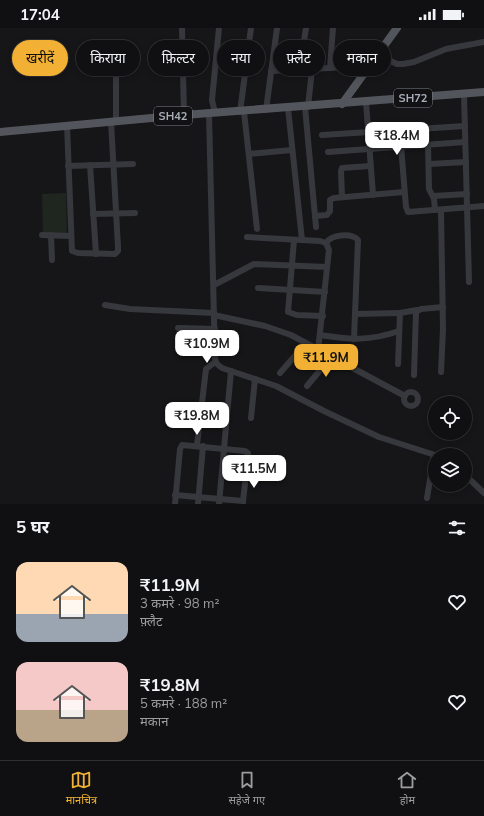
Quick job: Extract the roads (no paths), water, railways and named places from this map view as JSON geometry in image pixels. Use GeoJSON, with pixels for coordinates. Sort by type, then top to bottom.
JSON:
{"type":"FeatureCollection","features":[{"type":"Feature","properties":{"kind":"main road"},"geometry":{"type":"LineString","coordinates":[[389,40],[397,28]]}},
{"type":"Feature","properties":{"kind":"main road"},"geometry":{"type":"LineString","coordinates":[[342,104],[363,76]]}},
{"type":"Feature","properties":{"kind":"main road","name":"SH72"},"geometry":{"type":"LineString","coordinates":[[342,104],[484,92]]}},
{"type":"Feature","properties":{"kind":"main road","name":"SH42"},"geometry":{"type":"LineString","coordinates":[[2,132],[184,115],[342,104]]}},
{"type":"Feature","properties":{"kind":"street"},"geometry":{"type":"LineString","coordinates":[[182,28],[184,115]]}},
{"type":"Feature","properties":{"kind":"street"},"geometry":{"type":"LineString","coordinates":[[219,28],[212,100],[215,362],[219,366],[231,371],[276,386],[379,437],[428,453]]}},
{"type":"Feature","properties":{"kind":"street"},"geometry":{"type":"LineString","coordinates":[[251,28],[242,112],[249,154],[257,229]]}},
{"type":"Feature","properties":{"kind":"street"},"geometry":{"type":"LineString","coordinates":[[266,110],[277,28]]}},
{"type":"Feature","properties":{"kind":"street"},"geometry":{"type":"LineString","coordinates":[[304,40],[306,28]]}},
{"type":"Feature","properties":{"kind":"street"},"geometry":{"type":"LineString","coordinates":[[325,68],[330,68],[334,28]]}},
{"type":"Feature","properties":{"kind":"street"},"geometry":{"type":"LineString","coordinates":[[391,61],[397,64],[414,62],[446,49],[484,42]]}},
{"type":"Feature","properties":{"kind":"street"},"geometry":{"type":"LineString","coordinates":[[67,125],[71,236],[74,252],[115,254],[118,252],[113,122],[116,76]]}},
{"type":"Feature","properties":{"kind":"street"},"geometry":{"type":"LineString","coordinates":[[311,76],[306,107],[316,227]]}},
{"type":"Feature","properties":{"kind":"street"},"geometry":{"type":"LineString","coordinates":[[464,94],[468,207],[468,282]]}},
{"type":"Feature","properties":{"kind":"street"},"geometry":{"type":"LineString","coordinates":[[366,102],[373,195]]}},
{"type":"Feature","properties":{"kind":"street"},"geometry":{"type":"LineString","coordinates":[[288,108],[302,240]]}},
{"type":"Feature","properties":{"kind":"street"},"geometry":{"type":"LineString","coordinates":[[322,135],[465,126]]}},
{"type":"Feature","properties":{"kind":"street"},"geometry":{"type":"LineString","coordinates":[[328,152],[465,142]]}},
{"type":"Feature","properties":{"kind":"street"},"geometry":{"type":"LineString","coordinates":[[428,144],[429,190],[438,210],[443,307],[442,372]]}},
{"type":"Feature","properties":{"kind":"street"},"geometry":{"type":"LineString","coordinates":[[400,146],[404,192],[408,212],[484,206]]}},
{"type":"Feature","properties":{"kind":"street"},"geometry":{"type":"LineString","coordinates":[[249,154],[292,150]]}},
{"type":"Feature","properties":{"kind":"street"},"geometry":{"type":"LineString","coordinates":[[428,164],[466,162]]}},
{"type":"Feature","properties":{"kind":"street"},"geometry":{"type":"LineString","coordinates":[[68,166],[132,164]]}},
{"type":"Feature","properties":{"kind":"street"},"geometry":{"type":"LineString","coordinates":[[90,165],[96,254]]}},
{"type":"Feature","properties":{"kind":"street"},"geometry":{"type":"LineString","coordinates":[[342,197],[340,171],[342,168],[370,166]]}},
{"type":"Feature","properties":{"kind":"street"},"geometry":{"type":"LineString","coordinates":[[315,216],[327,214],[330,211],[330,200],[342,197],[404,192]]}},
{"type":"Feature","properties":{"kind":"street"},"geometry":{"type":"LineString","coordinates":[[433,196],[467,194]]}},
{"type":"Feature","properties":{"kind":"street"},"geometry":{"type":"LineString","coordinates":[[94,214],[135,213]]}},
{"type":"Feature","properties":{"kind":"street"},"geometry":{"type":"LineString","coordinates":[[42,235],[71,236]]}},
{"type":"Feature","properties":{"kind":"street"},"geometry":{"type":"LineString","coordinates":[[51,235],[52,260]]}},
{"type":"Feature","properties":{"kind":"street"},"geometry":{"type":"LineString","coordinates":[[326,243],[330,238],[336,236],[354,236],[358,240],[354,339]]}},
{"type":"Feature","properties":{"kind":"street"},"geometry":{"type":"LineString","coordinates":[[247,238],[302,240],[326,243]]}},
{"type":"Feature","properties":{"kind":"street"},"geometry":{"type":"LineString","coordinates":[[294,240],[288,309],[290,313],[322,316]]}},
{"type":"Feature","properties":{"kind":"street"},"geometry":{"type":"LineString","coordinates":[[318,350],[329,250],[326,243]]}},
{"type":"Feature","properties":{"kind":"street"},"geometry":{"type":"LineString","coordinates":[[214,285],[254,264],[327,267]]}},
{"type":"Feature","properties":{"kind":"street"},"geometry":{"type":"LineString","coordinates":[[258,288],[325,292]]}},
{"type":"Feature","properties":{"kind":"street"},"geometry":{"type":"LineString","coordinates":[[105,305],[130,309],[214,314],[265,326],[306,343],[404,396]]}},
{"type":"Feature","properties":{"kind":"street"},"geometry":{"type":"LineString","coordinates":[[355,314],[400,313],[443,307]]}},
{"type":"Feature","properties":{"kind":"street"},"geometry":{"type":"LineString","coordinates":[[414,376],[417,310]]}},
{"type":"Feature","properties":{"kind":"street"},"geometry":{"type":"LineString","coordinates":[[398,364],[400,313]]}},
{"type":"Feature","properties":{"kind":"street"},"geometry":{"type":"LineString","coordinates":[[178,328],[214,329]]}},
{"type":"Feature","properties":{"kind":"street"},"geometry":{"type":"LineString","coordinates":[[320,335],[354,339],[375,338],[399,331]]}},
{"type":"Feature","properties":{"kind":"street"},"geometry":{"type":"LineString","coordinates":[[280,373],[306,343]]}},
{"type":"Feature","properties":{"kind":"street"},"geometry":{"type":"LineString","coordinates":[[307,386],[331,357]]}},
{"type":"Feature","properties":{"kind":"street"},"geometry":{"type":"LineString","coordinates":[[198,504],[200,446],[206,369],[215,362]]}},
{"type":"Feature","properties":{"kind":"street"},"geometry":{"type":"LineString","coordinates":[[220,501],[231,371]]}},
{"type":"Feature","properties":{"kind":"street"},"geometry":{"type":"LineString","coordinates":[[251,418],[255,379]]}},
{"type":"Feature","properties":{"kind":"street"},"geometry":{"type":"LineString","coordinates":[[175,495],[199,496],[220,501],[243,502],[247,451],[185,444],[181,446],[175,495],[175,504]]}},
{"type":"Feature","properties":{"kind":"street"},"geometry":{"type":"LineString","coordinates":[[246,475],[265,475]]}},
{"type":"Feature","properties":{"kind":"street"},"geometry":{"type":"LineString","coordinates":[[472,482],[484,493]]}},
{"type":"Feature","properties":{"kind":"street"},"geometry":{"type":"LineString","coordinates":[[427,498],[428,492]]}}]}
